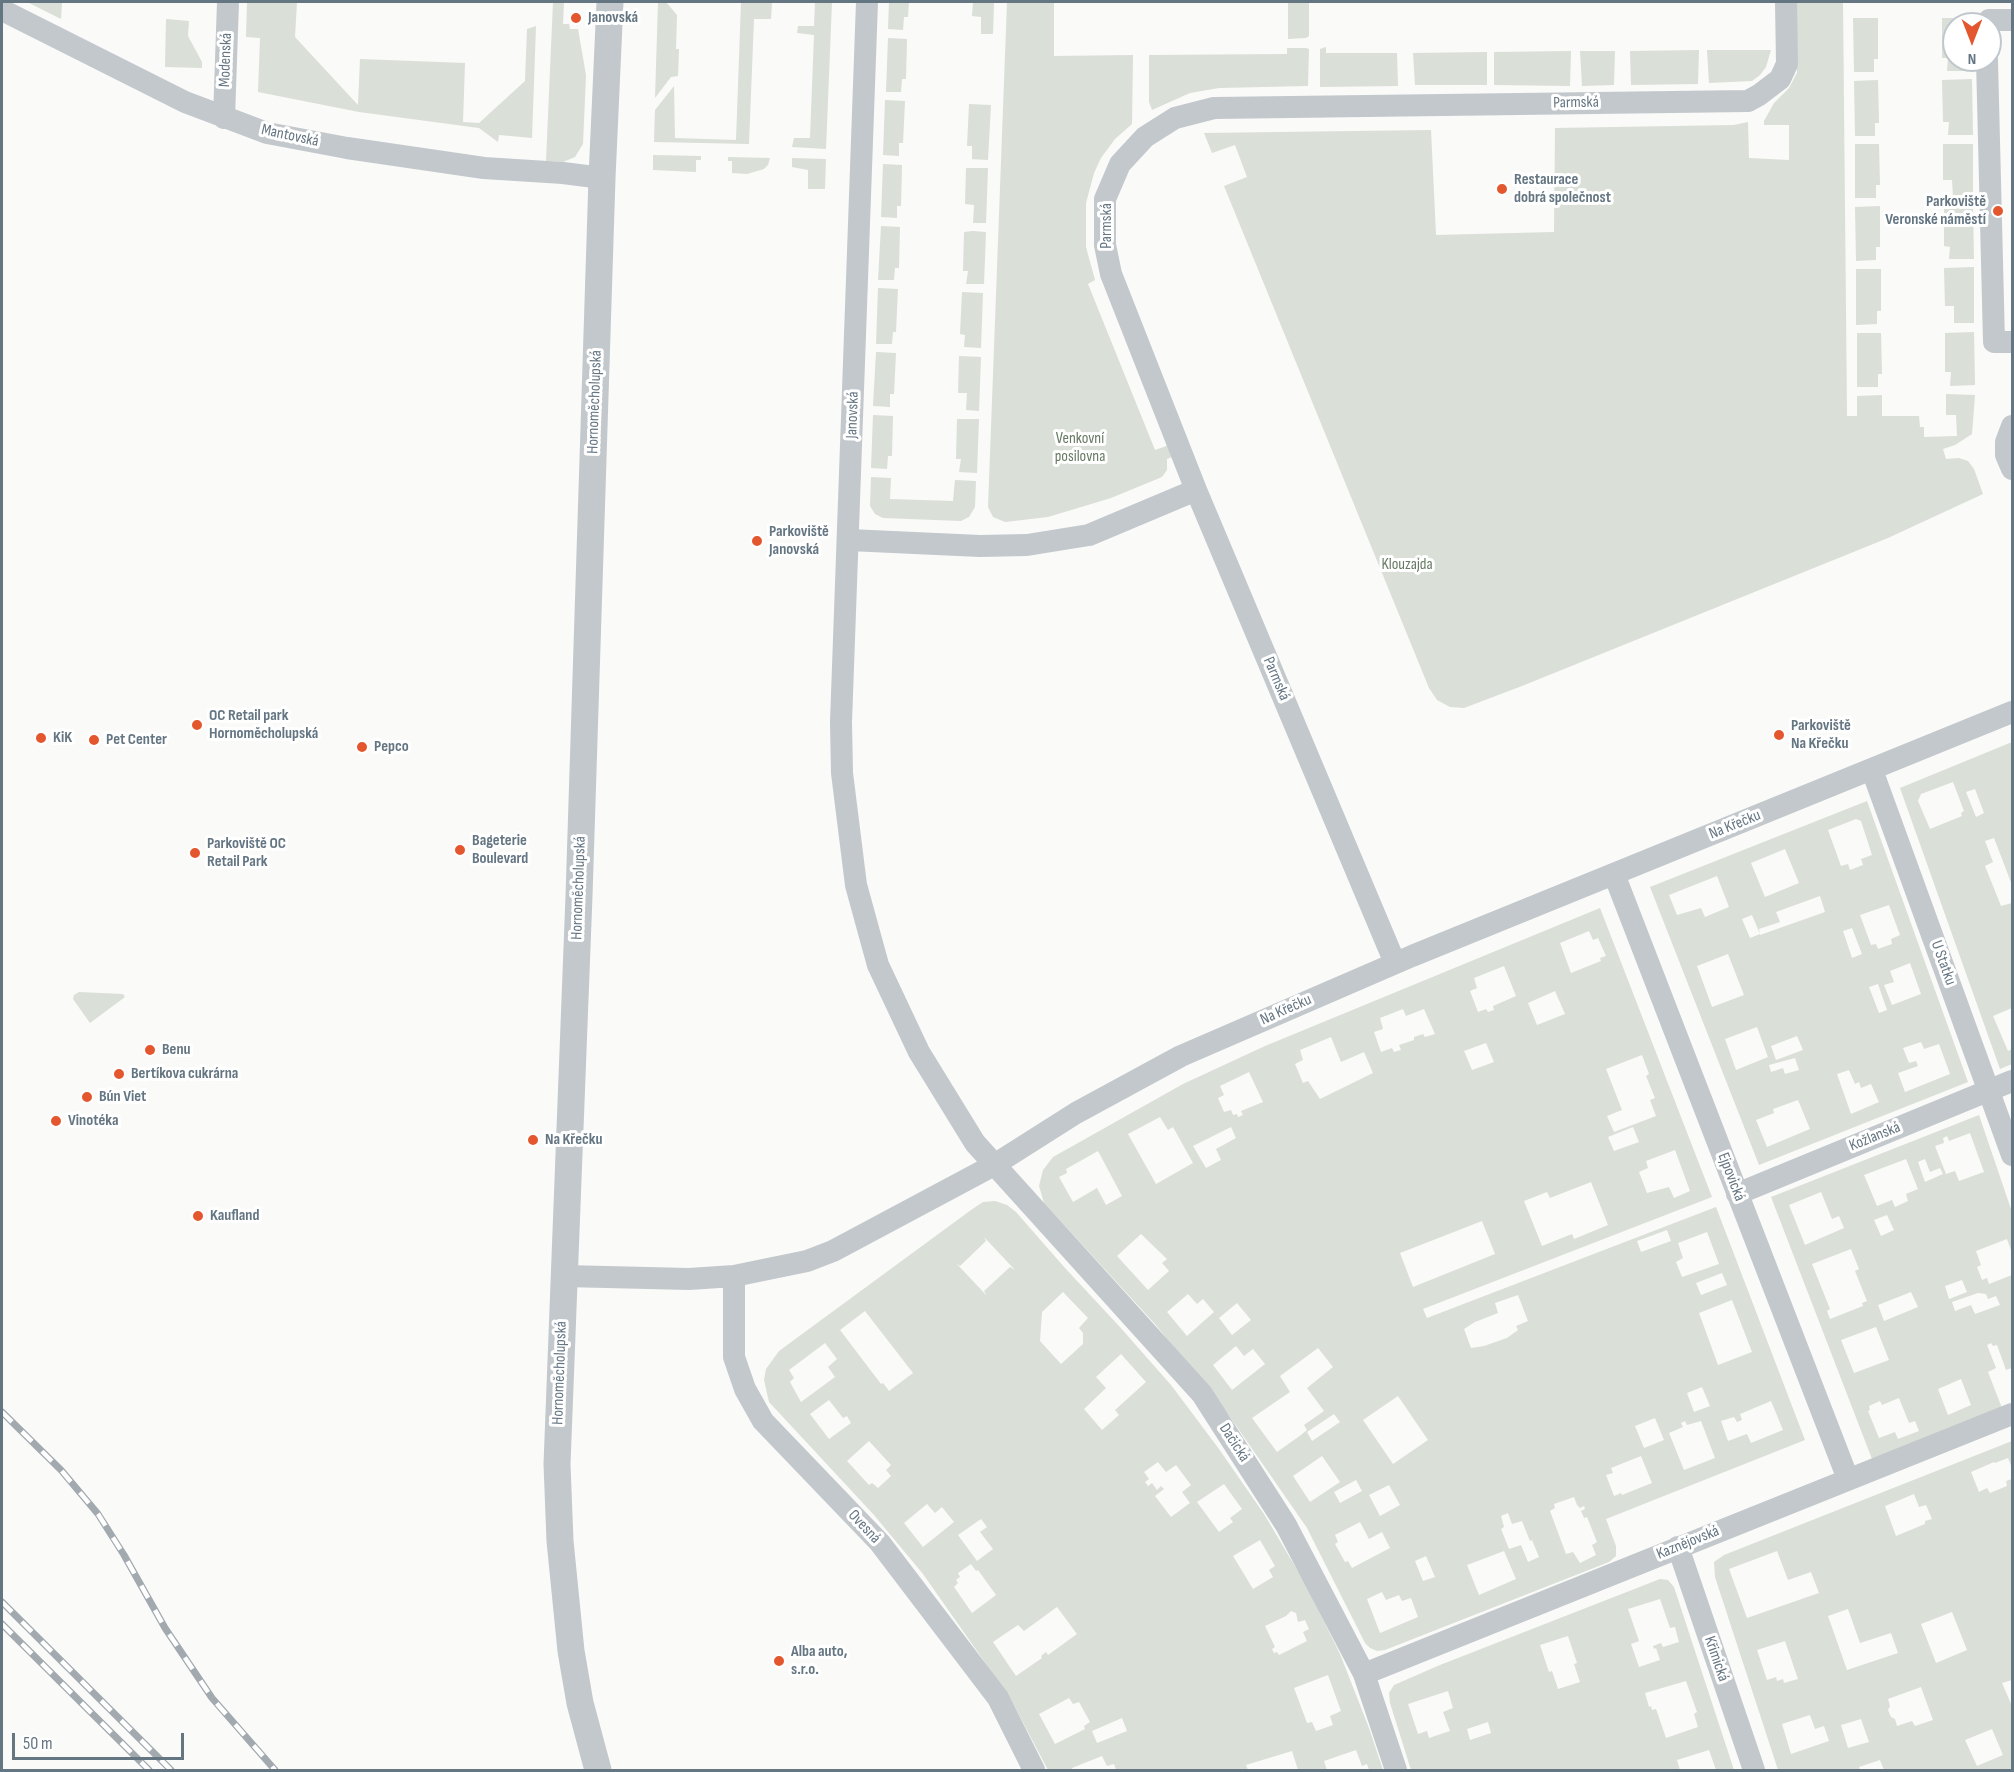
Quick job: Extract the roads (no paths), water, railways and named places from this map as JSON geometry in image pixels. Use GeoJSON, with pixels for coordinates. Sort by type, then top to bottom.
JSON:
{"type":"FeatureCollection","features":[{"type":"Feature","properties":{"kind":"street","name":"Modenská"},"geometry":{"type":"LineString","coordinates":[[224,118],[228,2]]}},
{"type":"Feature","properties":{"kind":"street","name":"Hornoměcholupská"},"geometry":{"type":"LineString","coordinates":[[598,1770],[580,1703],[572,1651],[560,1541],[556,1464],[579,896],[602,178],[610,2]]}},
{"type":"Feature","properties":{"kind":"street","name":"Janovská"},"geometry":{"type":"LineString","coordinates":[[867,2],[841,732],[842,773],[856,885],[878,965],[919,1053],[975,1143],[994,1165]]}},
{"type":"Feature","properties":{"kind":"street","name":"Parmská"},"geometry":{"type":"LineString","coordinates":[[1395,963],[1196,490],[1111,274],[1105,245],[1106,199],[1120,164],[1145,137],[1175,118],[1214,108],[1748,101],[1780,79],[1787,64],[1786,2]]}},
{"type":"Feature","properties":{"kind":"street","name":"Mantovská"},"geometry":{"type":"LineString","coordinates":[[2,10],[185,102],[267,133],[347,148],[484,168],[602,178]]}},
{"type":"Feature","properties":{"kind":"street"},"geometry":{"type":"LineString","coordinates":[[1987,72],[1994,342],[2013,342]]}},
{"type":"Feature","properties":{"kind":"street"},"geometry":{"type":"LineString","coordinates":[[2013,426],[2006,442],[2006,455],[2013,469]]}},
{"type":"Feature","properties":{"kind":"street"},"geometry":{"type":"LineString","coordinates":[[849,540],[980,546],[1027,545],[1089,535],[1196,490]]}},
{"type":"Feature","properties":{"kind":"street","name":"Na Křečku"},"geometry":{"type":"LineString","coordinates":[[564,1276],[689,1279],[734,1276],[807,1261],[834,1251],[994,1165],[1076,1113],[1181,1056],[1395,963],[2013,712]]}},
{"type":"Feature","properties":{"kind":"street","name":"U Statku"},"geometry":{"type":"LineString","coordinates":[[1872,770],[2013,1155]]}},
{"type":"Feature","properties":{"kind":"street","name":"Ejpovická"},"geometry":{"type":"LineString","coordinates":[[1614,874],[1848,1479]]}},
{"type":"Feature","properties":{"kind":"street","name":"Kožlanská"},"geometry":{"type":"LineString","coordinates":[[1737,1194],[2013,1080]]}},
{"type":"Feature","properties":{"kind":"street","name":"Dačická"},"geometry":{"type":"LineString","coordinates":[[994,1165],[1202,1394],[1286,1525],[1364,1674],[1396,1770]]}},
{"type":"Feature","properties":{"kind":"street","name":"Ovesná"},"geometry":{"type":"LineString","coordinates":[[734,1276],[734,1356],[745,1389],[763,1421],[880,1543],[998,1698],[1034,1770]]}},
{"type":"Feature","properties":{"kind":"street","name":"Kaznějovská"},"geometry":{"type":"LineString","coordinates":[[1364,1674],[2013,1413]]}},
{"type":"Feature","properties":{"kind":"street","name":"Křimická"},"geometry":{"type":"LineString","coordinates":[[1678,1547],[1754,1770]]}},
{"type":"Feature","properties":{"kind":"railway"},"geometry":{"type":"LineString","coordinates":[[2,1412],[61,1470],[98,1514],[165,1628],[212,1698],[275,1770]]}},
{"type":"Feature","properties":{"kind":"railway"},"geometry":{"type":"LineString","coordinates":[[2,1602],[171,1770]]}},
{"type":"Feature","properties":{"kind":"railway"},"geometry":{"type":"LineString","coordinates":[[2,1624],[149,1770]]}},
{"type":"Feature","properties":{"kind":"place","name":"Janovská"},"geometry":{"type":"Point","coordinates":[576,18]}},
{"type":"Feature","properties":{"kind":"place","name":"Restaurace dobrá společnost"},"geometry":{"type":"Point","coordinates":[1502,189]}},
{"type":"Feature","properties":{"kind":"place","name":"Parkoviště Veronské náměstí"},"geometry":{"type":"Point","coordinates":[1998,211]}},
{"type":"Feature","properties":{"kind":"place","name":"Parkoviště Janovská"},"geometry":{"type":"Point","coordinates":[757,541]}},
{"type":"Feature","properties":{"kind":"place","name":"OC Retail park Hornoměcholupská"},"geometry":{"type":"Point","coordinates":[197,725]}},
{"type":"Feature","properties":{"kind":"place","name":"Parkoviště Na Křečku"},"geometry":{"type":"Point","coordinates":[1779,735]}},
{"type":"Feature","properties":{"kind":"place","name":"KiK"},"geometry":{"type":"Point","coordinates":[41,738]}},
{"type":"Feature","properties":{"kind":"place","name":"Pet Center"},"geometry":{"type":"Point","coordinates":[94,740]}},
{"type":"Feature","properties":{"kind":"place","name":"Pepco"},"geometry":{"type":"Point","coordinates":[362,747]}},
{"type":"Feature","properties":{"kind":"place","name":"Bageterie Boulevard"},"geometry":{"type":"Point","coordinates":[460,850]}},
{"type":"Feature","properties":{"kind":"place","name":"Parkoviště OC Retail Park"},"geometry":{"type":"Point","coordinates":[195,853]}},
{"type":"Feature","properties":{"kind":"place","name":"Benu"},"geometry":{"type":"Point","coordinates":[150,1050]}},
{"type":"Feature","properties":{"kind":"place","name":"Bertíkova cukrárna"},"geometry":{"type":"Point","coordinates":[119,1074]}},
{"type":"Feature","properties":{"kind":"place","name":"Bún Viet"},"geometry":{"type":"Point","coordinates":[87,1097]}},
{"type":"Feature","properties":{"kind":"place","name":"Vinotéka"},"geometry":{"type":"Point","coordinates":[56,1121]}},
{"type":"Feature","properties":{"kind":"place","name":"Na Křečku"},"geometry":{"type":"Point","coordinates":[533,1140]}},
{"type":"Feature","properties":{"kind":"place","name":"Kaufland"},"geometry":{"type":"Point","coordinates":[198,1216]}},
{"type":"Feature","properties":{"kind":"place","name":"Alba auto, s.r.o."},"geometry":{"type":"Point","coordinates":[779,1661]}},
{"type":"Feature","properties":{"kind":"park label","name":"Venkovní posilovna"},"geometry":{"type":"Point","coordinates":[1080,448]}},
{"type":"Feature","properties":{"kind":"park label","name":"Klouzajda"},"geometry":{"type":"Point","coordinates":[1407,565]}}]}
